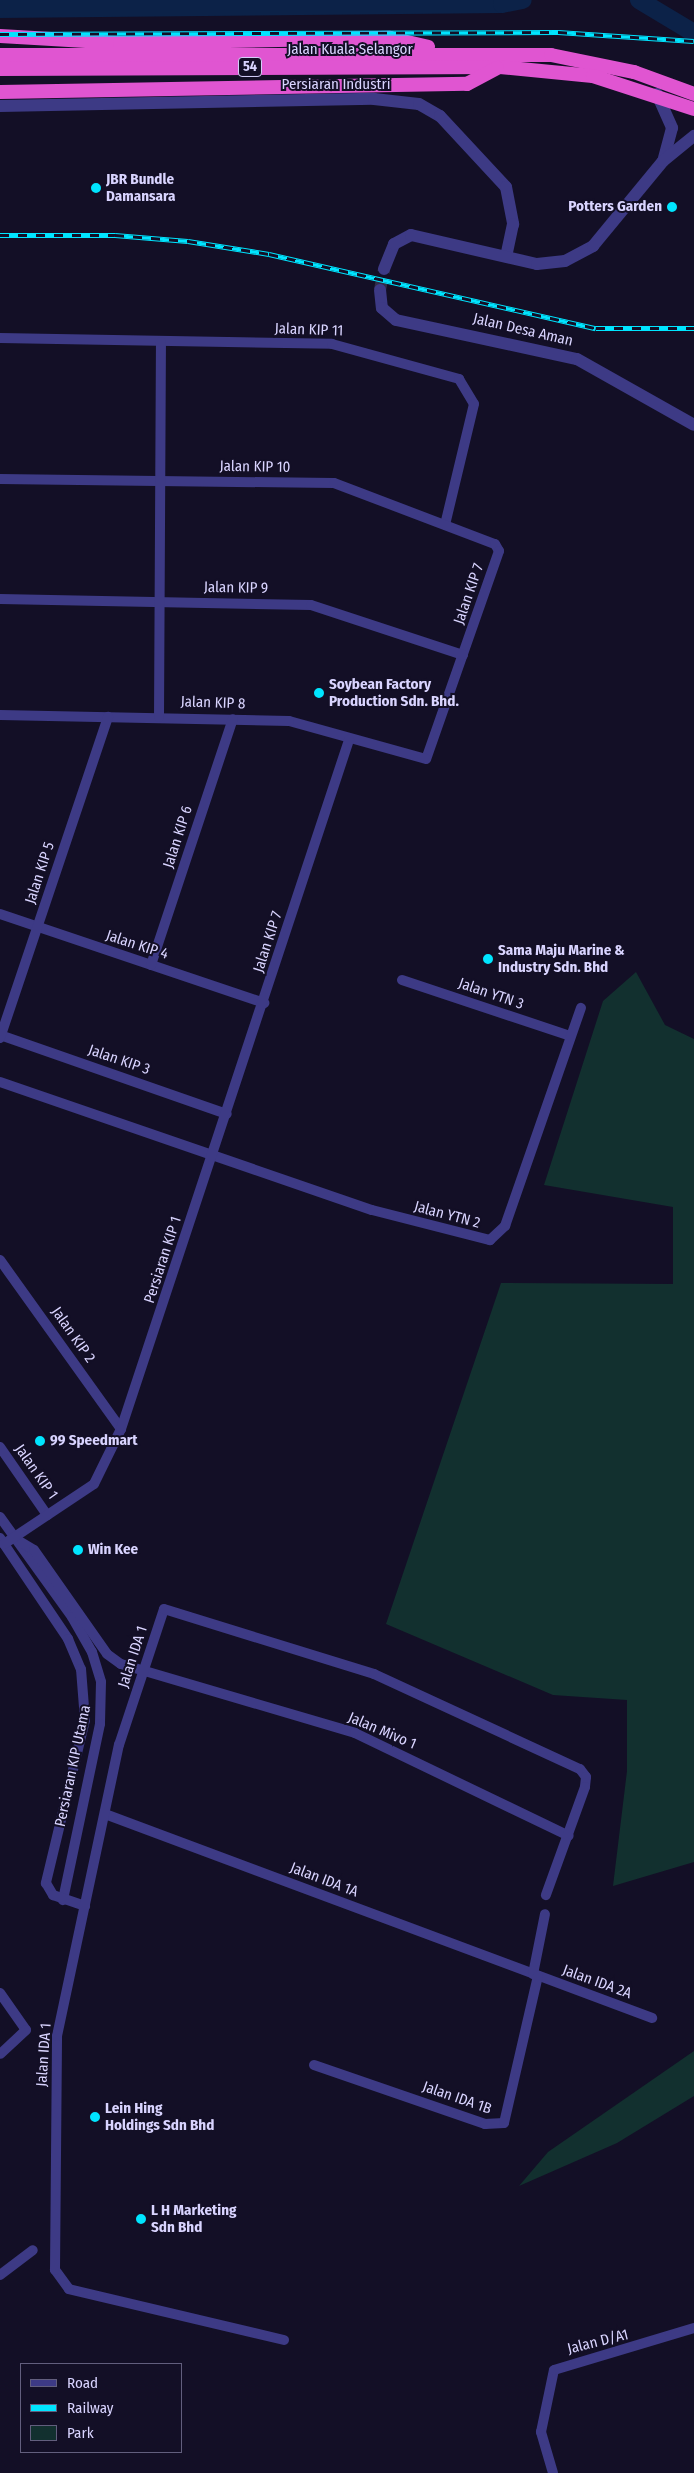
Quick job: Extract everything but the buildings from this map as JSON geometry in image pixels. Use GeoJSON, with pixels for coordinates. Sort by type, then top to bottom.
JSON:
{"type":"FeatureCollection","features":[{"type":"Feature","properties":{"kind":"highway"},"geometry":{"type":"LineString","coordinates":[[0,36],[120,43],[240,43],[390,38],[445,52]]}},
{"type":"Feature","properties":{"kind":"highway","name":"Jalan Kuala Selangor"},"geometry":{"type":"LineString","coordinates":[[0,55],[445,52],[585,61],[694,94]]}},
{"type":"Feature","properties":{"kind":"highway"},"geometry":{"type":"LineString","coordinates":[[0,92],[467,84],[500,67]]}},
{"type":"Feature","properties":{"kind":"highway","name":"Jalan Kuala Selangor"},"geometry":{"type":"LineString","coordinates":[[0,69],[500,67],[593,76],[657,94],[694,109]]}},
{"type":"Feature","properties":{"kind":"street"},"geometry":{"type":"LineString","coordinates":[[657,94],[672,128],[663,161]]}},
{"type":"Feature","properties":{"kind":"street","name":"Persiaran Industri"},"geometry":{"type":"LineString","coordinates":[[0,106],[374,99],[419,104],[440,116],[506,187],[513,224],[506,256]]}},
{"type":"Feature","properties":{"kind":"street"},"geometry":{"type":"LineString","coordinates":[[384,269],[394,244],[411,235],[550,264],[579,255],[628,208],[663,161],[694,136]]}},
{"type":"Feature","properties":{"kind":"street","name":"Jalan Desa Aman"},"geometry":{"type":"LineString","coordinates":[[380,290],[382,308],[396,320],[577,359],[694,425]]}},
{"type":"Feature","properties":{"kind":"street","name":"Jalan KIP 11"},"geometry":{"type":"LineString","coordinates":[[0,338],[332,344],[459,379],[474,404],[446,524]]}},
{"type":"Feature","properties":{"kind":"street"},"geometry":{"type":"LineString","coordinates":[[159,717],[161,342]]}},
{"type":"Feature","properties":{"kind":"street","name":"Jalan KIP 10"},"geometry":{"type":"LineString","coordinates":[[0,479],[334,483],[446,524],[497,546]]}},
{"type":"Feature","properties":{"kind":"street","name":"Jalan KIP 7"},"geometry":{"type":"LineString","coordinates":[[420,759],[429,758],[499,554],[497,546]]}},
{"type":"Feature","properties":{"kind":"street","name":"Jalan KIP 9"},"geometry":{"type":"LineString","coordinates":[[0,599],[311,605],[463,655]]}},
{"type":"Feature","properties":{"kind":"street","name":"Jalan KIP 8"},"geometry":{"type":"LineString","coordinates":[[0,715],[289,721],[349,740],[420,759]]}},
{"type":"Feature","properties":{"kind":"street","name":"Jalan KIP 5"},"geometry":{"type":"LineString","coordinates":[[0,1036],[108,717]]}},
{"type":"Feature","properties":{"kind":"street","name":"Jalan KIP 6"},"geometry":{"type":"LineString","coordinates":[[151,966],[233,719]]}},
{"type":"Feature","properties":{"kind":"street","name":"Jalan KIP 7"},"geometry":{"type":"LineString","coordinates":[[214,1153],[349,740]]}},
{"type":"Feature","properties":{"kind":"street","name":"Jalan KIP 4"},"geometry":{"type":"LineString","coordinates":[[0,914],[264,1003]]}},
{"type":"Feature","properties":{"kind":"street","name":"Jalan YTN 3"},"geometry":{"type":"LineString","coordinates":[[402,980],[570,1036]]}},
{"type":"Feature","properties":{"kind":"street","name":"Jalan YTN 2"},"geometry":{"type":"LineString","coordinates":[[214,1153],[372,1210],[490,1240],[505,1226],[580,1008]]}},
{"type":"Feature","properties":{"kind":"street","name":"Jalan KIP 3"},"geometry":{"type":"LineString","coordinates":[[0,1036],[227,1114]]}},
{"type":"Feature","properties":{"kind":"street"},"geometry":{"type":"LineString","coordinates":[[0,1082],[214,1153]]}},
{"type":"Feature","properties":{"kind":"street","name":"Persiaran KIP 1"},"geometry":{"type":"LineString","coordinates":[[2,1541],[14,1538],[94,1484],[121,1429],[214,1153]]}},
{"type":"Feature","properties":{"kind":"street","name":"Jalan KIP 2"},"geometry":{"type":"LineString","coordinates":[[0,1260],[121,1429]]}},
{"type":"Feature","properties":{"kind":"street","name":"Jalan KIP 1"},"geometry":{"type":"LineString","coordinates":[[0,1447],[47,1515]]}},
{"type":"Feature","properties":{"kind":"street","name":"Persiaran KIP Utama"},"geometry":{"type":"LineString","coordinates":[[0,1517],[72,1617],[96,1666],[102,1700],[100,1724],[63,1900]]}},
{"type":"Feature","properties":{"kind":"street","name":"Jalan Mivo 1"},"geometry":{"type":"LineString","coordinates":[[14,1538],[34,1550],[107,1654],[145,1672],[355,1733],[569,1836]]}},
{"type":"Feature","properties":{"kind":"street","name":"Persiaran KIP Utama"},"geometry":{"type":"LineString","coordinates":[[2,1541],[68,1639],[81,1669],[85,1720],[46,1882],[63,1900]]}},
{"type":"Feature","properties":{"kind":"street","name":"Jalan IDA 1"},"geometry":{"type":"LineString","coordinates":[[284,2340],[69,2289],[58,2277],[54,2258],[57,2036],[119,1745],[145,1672],[164,1609],[374,1674],[580,1770],[586,1782],[569,1836]]}},
{"type":"Feature","properties":{"kind":"street"},"geometry":{"type":"LineString","coordinates":[[81,1669],[96,1666]]}},
{"type":"Feature","properties":{"kind":"street","name":"Jalan IDA 1A"},"geometry":{"type":"LineString","coordinates":[[105,1814],[535,1975]]}},
{"type":"Feature","properties":{"kind":"street"},"geometry":{"type":"LineString","coordinates":[[546,1895],[569,1836]]}},
{"type":"Feature","properties":{"kind":"street"},"geometry":{"type":"LineString","coordinates":[[63,1900],[85,1906]]}},
{"type":"Feature","properties":{"kind":"street"},"geometry":{"type":"LineString","coordinates":[[535,1975],[545,1914]]}},
{"type":"Feature","properties":{"kind":"street","name":"Jalan IDA 2A"},"geometry":{"type":"LineString","coordinates":[[535,1975],[652,2018]]}},
{"type":"Feature","properties":{"kind":"street","name":"Jalan IDA 1B"},"geometry":{"type":"LineString","coordinates":[[314,2065],[485,2124],[504,2123],[535,1975]]}},
{"type":"Feature","properties":{"kind":"street"},"geometry":{"type":"LineString","coordinates":[[0,1993],[25,2025],[24,2034],[0,2054]]}},
{"type":"Feature","properties":{"kind":"street"},"geometry":{"type":"LineString","coordinates":[[0,2275],[33,2250]]}},
{"type":"Feature","properties":{"kind":"street","name":"Jalan D/A1"},"geometry":{"type":"LineString","coordinates":[[553,2473],[541,2432],[554,2370],[694,2328]]}},
{"type":"Feature","properties":{"kind":"green space"},"geometry":{"type":"Polygon","coordinates":[[[636,972],[665,1025],[694,1039],[694,1862],[613,1886],[627,1771],[627,1700],[553,1695],[386,1624],[501,1283],[673,1284],[673,1207],[544,1185],[603,1001],[636,972]]]}},
{"type":"Feature","properties":{"kind":"green space"},"geometry":{"type":"Polygon","coordinates":[[[694,2051],[694,2096],[617,2143],[519,2186],[548,2152],[694,2051]]]}},
{"type":"Feature","properties":{"kind":"waterway"},"geometry":{"type":"LineString","coordinates":[[130,0],[131,7]]}},
{"type":"Feature","properties":{"kind":"waterway"},"geometry":{"type":"LineString","coordinates":[[0,9],[502,4],[523,0]]}},
{"type":"Feature","properties":{"kind":"waterway"},"geometry":{"type":"LineString","coordinates":[[639,0],[694,33]]}},
{"type":"Feature","properties":{"kind":"tunnel"},"geometry":{"type":"LineString","coordinates":[[380,290],[384,269]]}},
{"type":"Feature","properties":{"kind":"railway"},"geometry":{"type":"LineString","coordinates":[[0,34],[558,32],[694,41]]}},
{"type":"Feature","properties":{"kind":"railway"},"geometry":{"type":"LineString","coordinates":[[0,235],[115,235],[188,241],[269,254],[596,328],[694,328]]}},
{"type":"Feature","properties":{"kind":"place","name":"JBR Bundle Damansara"},"geometry":{"type":"Point","coordinates":[96,188]}},
{"type":"Feature","properties":{"kind":"place","name":"Potters Garden"},"geometry":{"type":"Point","coordinates":[672,207]}},
{"type":"Feature","properties":{"kind":"place","name":"Soybean Factory Production Sdn. Bhd."},"geometry":{"type":"Point","coordinates":[319,693]}},
{"type":"Feature","properties":{"kind":"place","name":"Sama Maju Marine & Industry Sdn. Bhd"},"geometry":{"type":"Point","coordinates":[488,959]}},
{"type":"Feature","properties":{"kind":"place","name":"99 Speedmart"},"geometry":{"type":"Point","coordinates":[40,1441]}},
{"type":"Feature","properties":{"kind":"place","name":"Win Kee"},"geometry":{"type":"Point","coordinates":[78,1550]}},
{"type":"Feature","properties":{"kind":"place","name":"Lein Hing Holdings Sdn Bhd"},"geometry":{"type":"Point","coordinates":[95,2117]}},
{"type":"Feature","properties":{"kind":"place","name":"L H Marketing Sdn Bhd"},"geometry":{"type":"Point","coordinates":[141,2219]}}]}
